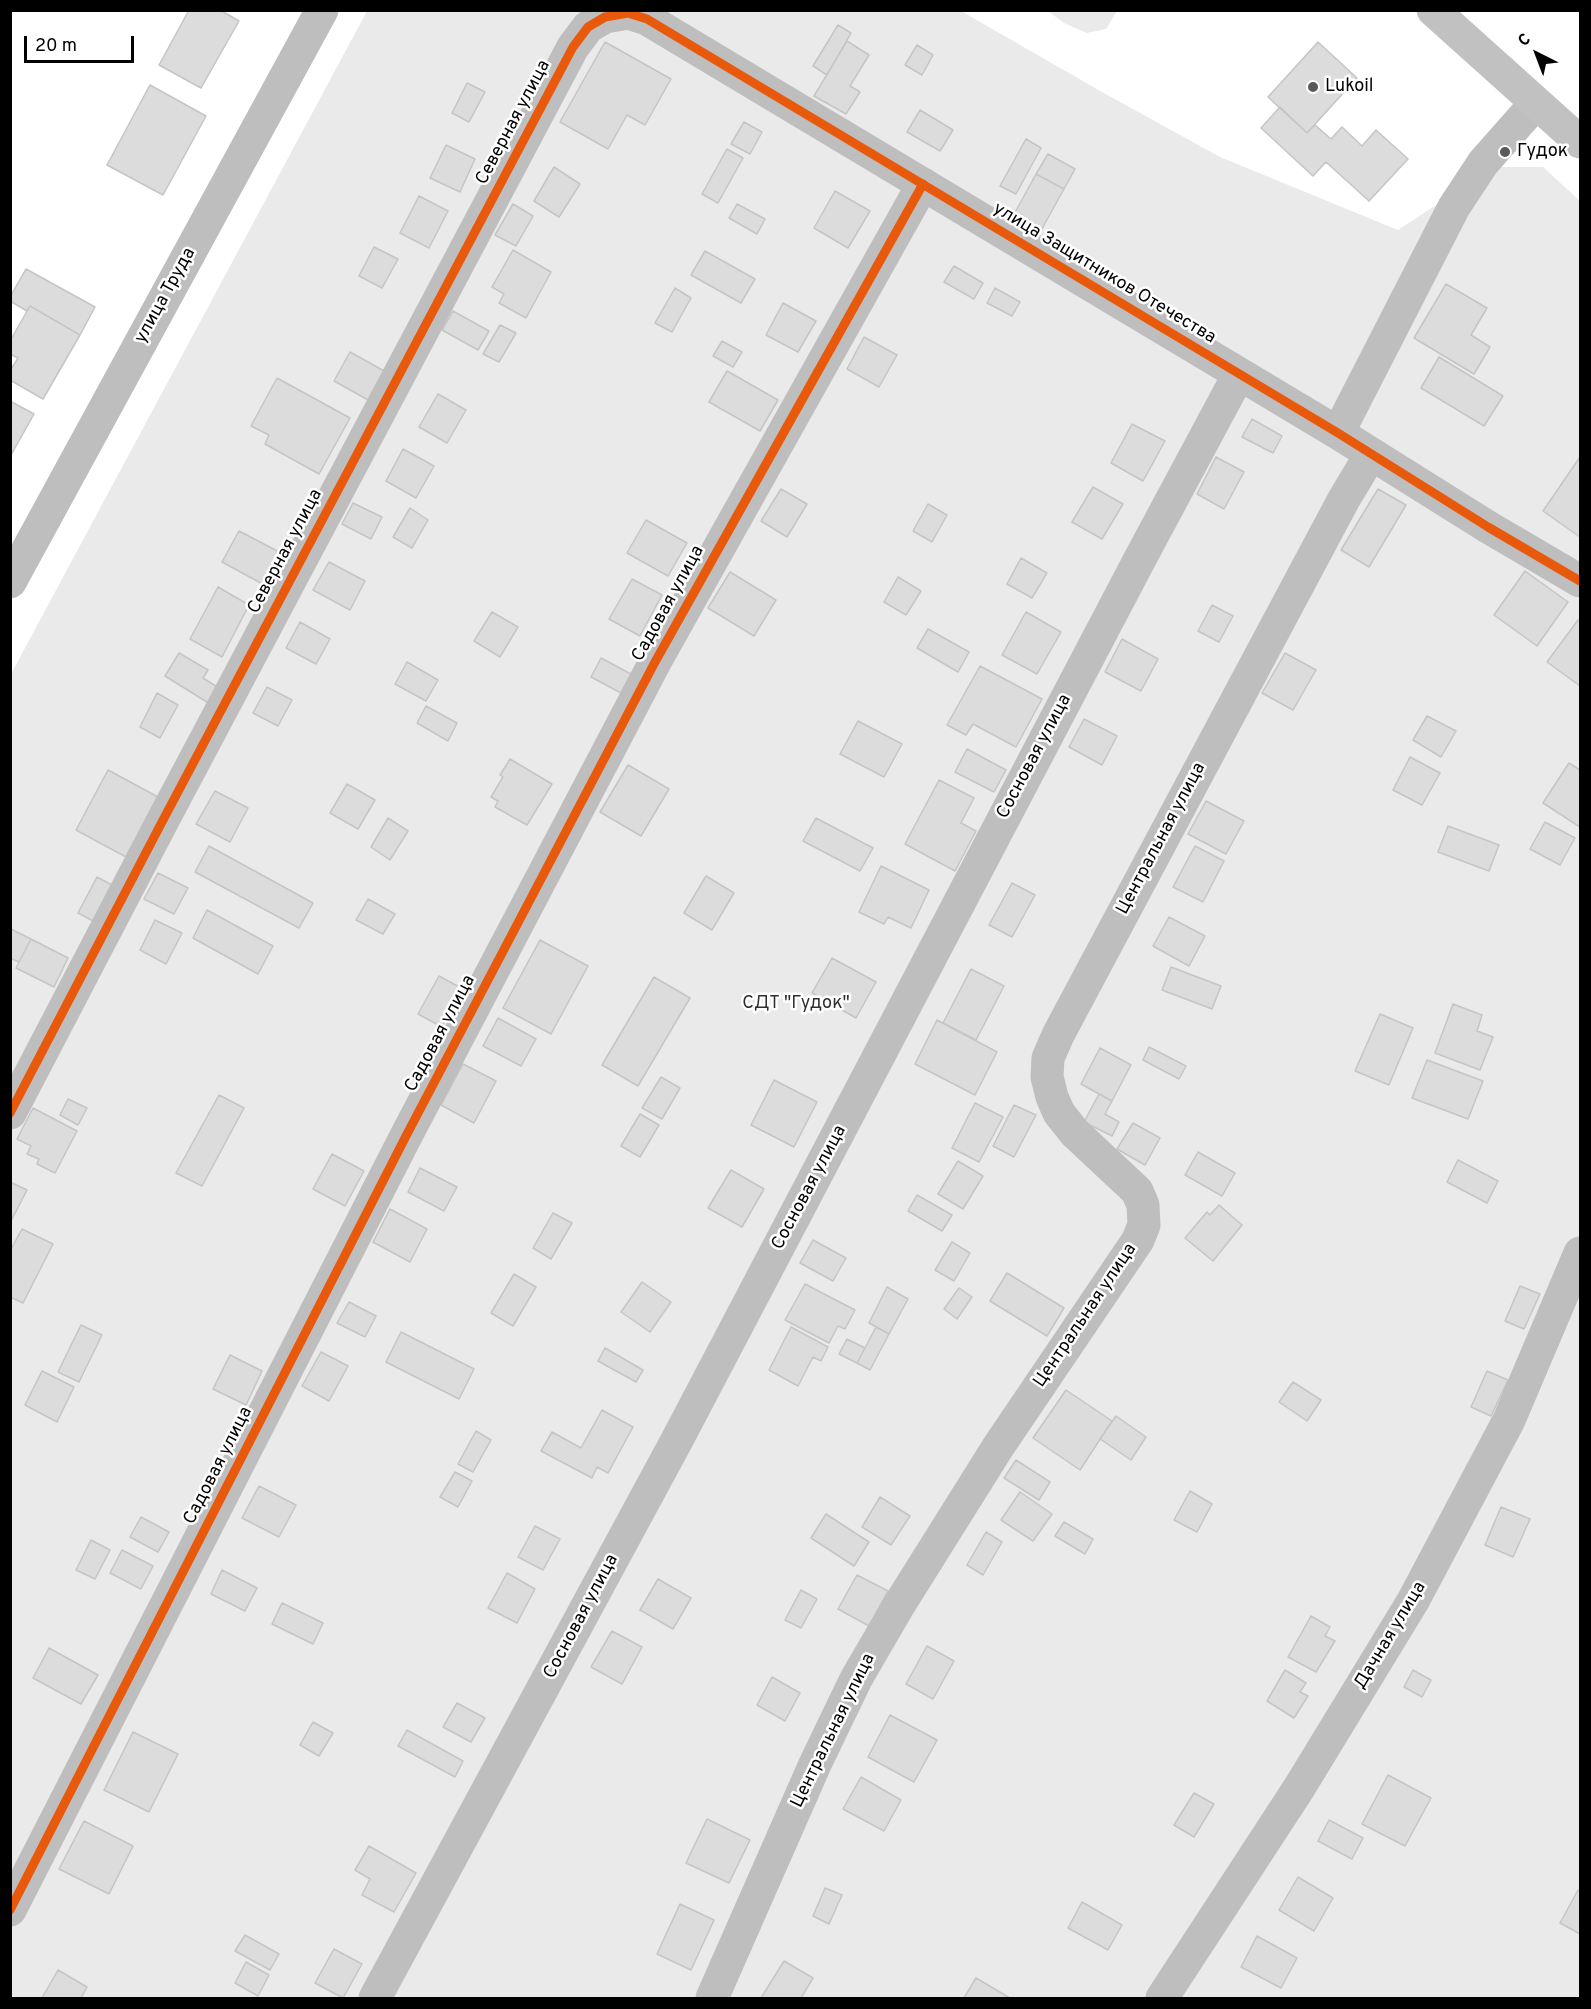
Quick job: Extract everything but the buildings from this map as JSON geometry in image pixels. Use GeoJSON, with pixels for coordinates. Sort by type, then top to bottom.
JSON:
{"type":"FeatureCollection","features":[{"type":"Feature","properties":{"kind":"main road"},"geometry":{"type":"LineString","coordinates":[[1433,10],[1581,142]]}},
{"type":"Feature","properties":{"kind":"street","name":"улица Труда"},"geometry":{"type":"LineString","coordinates":[[10,582],[322,10]]}},
{"type":"Feature","properties":{"kind":"street","name":"улица Защитников Отечества"},"geometry":{"type":"LineString","coordinates":[[605,17],[628,13],[647,19],[1581,581]]}},
{"type":"Feature","properties":{"kind":"street","name":"Северная улица"},"geometry":{"type":"LineString","coordinates":[[10,1113],[573,47],[588,27],[605,17]]}},
{"type":"Feature","properties":{"kind":"street"},"geometry":{"type":"LineString","coordinates":[[1338,433],[1454,207],[1483,163],[1536,103]]}},
{"type":"Feature","properties":{"kind":"street","name":"Садовая улица"},"geometry":{"type":"LineString","coordinates":[[10,1910],[406,1136],[655,663],[923,184]]}},
{"type":"Feature","properties":{"kind":"street","name":"Сосновая улица"},"geometry":{"type":"LineString","coordinates":[[375,1998],[677,1440],[1239,374]]}},
{"type":"Feature","properties":{"kind":"street","name":"Центральная улица"},"geometry":{"type":"LineString","coordinates":[[712,1998],[816,1762],[856,1679],[899,1605],[998,1448],[1138,1240],[1144,1225],[1143,1204],[1137,1191],[1075,1133],[1059,1113],[1047,1077],[1048,1058],[1058,1035],[1344,499],[1371,454]]}},
{"type":"Feature","properties":{"kind":"street","name":"Дачная улица"},"geometry":{"type":"LineString","coordinates":[[1162,1998],[1299,1788],[1413,1601],[1509,1420],[1581,1253]]}},
{"type":"Feature","properties":{"kind":"green space","name":"СДТ \"Гудок\""},"geometry":{"type":"Polygon","coordinates":[[[367,11],[961,11],[1220,157],[1398,230],[1494,167],[1543,167],[1580,201],[1580,1998],[11,1998],[11,674],[367,11]]]}},
{"type":"Feature","properties":{"kind":"green space"},"geometry":{"type":"Polygon","coordinates":[[[1048,11],[1117,11],[1106,29],[1087,33],[1064,23],[1048,11]]]}},
{"type":"Feature","properties":{"kind":"cycle path"},"geometry":{"type":"LineString","coordinates":[[10,1113],[573,47],[588,27],[605,17],[628,13],[647,19],[1338,433],[1488,527],[1580,581]]}},
{"type":"Feature","properties":{"kind":"cycle path"},"geometry":{"type":"LineString","coordinates":[[10,1910],[406,1136],[655,662],[923,184]]}},
{"type":"Feature","properties":{"kind":"place","name":"Lukoil"},"geometry":{"type":"Point","coordinates":[1313,87]}},
{"type":"Feature","properties":{"kind":"place","name":"Гудок"},"geometry":{"type":"Point","coordinates":[1505,152]}}]}
